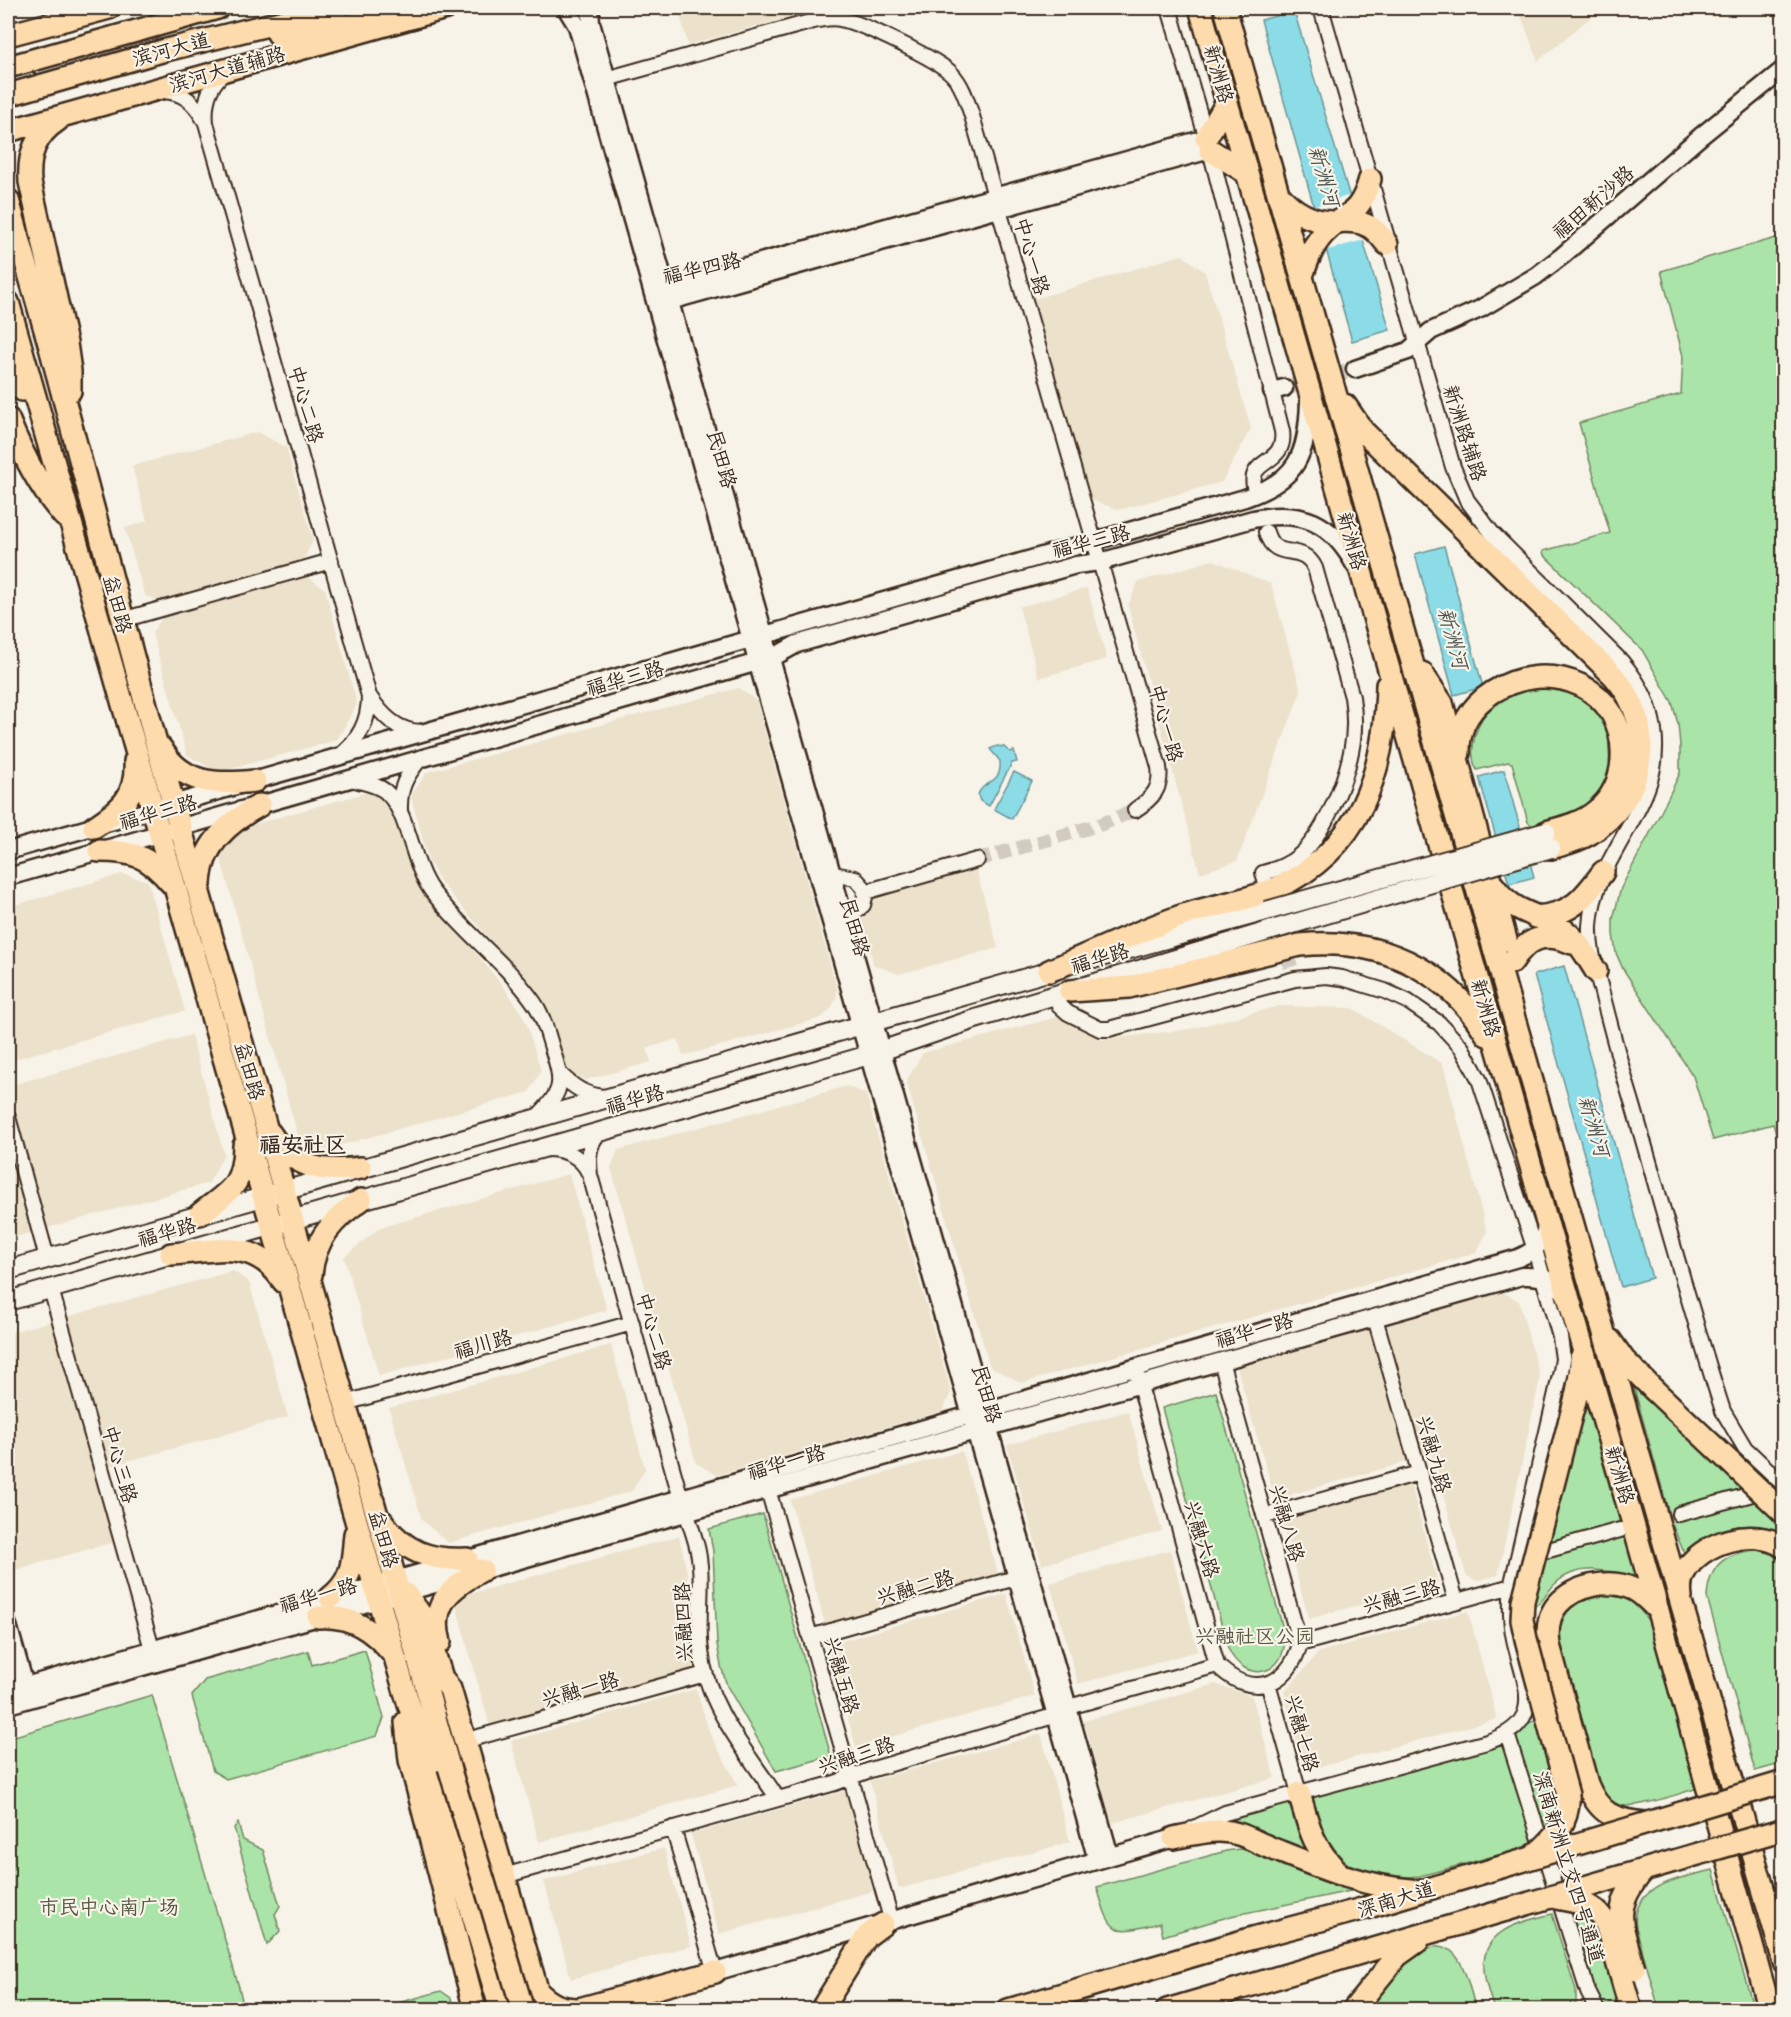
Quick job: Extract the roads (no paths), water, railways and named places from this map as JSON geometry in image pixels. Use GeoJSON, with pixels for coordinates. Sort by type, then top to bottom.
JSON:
{"type":"FeatureCollection","features":[{"type":"Feature","properties":{"kind":"main road"},"geometry":{"type":"LineString","coordinates":[[39,26],[62,8]]}},
{"type":"Feature","properties":{"kind":"main road"},"geometry":{"type":"LineString","coordinates":[[8,35],[109,8]]}},
{"type":"Feature","properties":{"kind":"main road"},"geometry":{"type":"LineString","coordinates":[[152,26],[194,8]]}},
{"type":"Feature","properties":{"kind":"main road","name":"滨河大道"},"geometry":{"type":"LineString","coordinates":[[8,67],[218,8]]}},
{"type":"Feature","properties":{"kind":"main road","name":"滨河大道"},"geometry":{"type":"LineString","coordinates":[[8,95],[162,51],[337,8]]}},
{"type":"Feature","properties":{"kind":"main road","name":"滨河大道辅路"},"geometry":{"type":"LineString","coordinates":[[8,131],[446,8]]}},
{"type":"Feature","properties":{"kind":"main road"},"geometry":{"type":"LineString","coordinates":[[1188,8],[1209,39]]}},
{"type":"Feature","properties":{"kind":"main road","name":"新洲路"},"geometry":{"type":"LineString","coordinates":[[1200,8],[1770,2009]]}},
{"type":"Feature","properties":{"kind":"main road","name":"新洲路"},"geometry":{"type":"LineString","coordinates":[[1225,8],[1784,1962]]}},
{"type":"Feature","properties":{"kind":"main road"},"geometry":{"type":"LineString","coordinates":[[1232,32],[1233,8]]}},
{"type":"Feature","properties":{"kind":"main road"},"geometry":{"type":"LineString","coordinates":[[162,51],[414,17]]}},
{"type":"Feature","properties":{"kind":"main road"},"geometry":{"type":"LineString","coordinates":[[1227,102],[1208,144],[1247,173]]}},
{"type":"Feature","properties":{"kind":"main road"},"geometry":{"type":"LineString","coordinates":[[66,114],[49,125],[37,138],[29,167],[30,182],[69,357],[70,384],[67,412]]}},
{"type":"Feature","properties":{"kind":"main road"},"geometry":{"type":"LineString","coordinates":[[1362,215],[1370,179]]}},
{"type":"Feature","properties":{"kind":"main road"},"geometry":{"type":"LineString","coordinates":[[1279,195],[1318,229]]}},
{"type":"Feature","properties":{"kind":"main road","name":"益田路"},"geometry":{"type":"LineString","coordinates":[[8,200],[50,347],[155,739],[441,1737],[440,1770],[501,2010]]}},
{"type":"Feature","properties":{"kind":"main road"},"geometry":{"type":"LineString","coordinates":[[1318,229],[1362,215]]}},
{"type":"Feature","properties":{"kind":"main road"},"geometry":{"type":"LineString","coordinates":[[1362,215],[1387,244]]}},
{"type":"Feature","properties":{"kind":"main road"},"geometry":{"type":"LineString","coordinates":[[1302,276],[1318,229]]}},
{"type":"Feature","properties":{"kind":"main road","name":"益田路"},"geometry":{"type":"LineString","coordinates":[[8,302],[15,356],[44,429],[405,1692],[440,1770],[523,2010]]}},
{"type":"Feature","properties":{"kind":"main road"},"geometry":{"type":"LineString","coordinates":[[1332,380],[1347,409],[1363,431],[1614,676],[1631,699],[1637,716],[1641,745],[1638,773],[1630,791],[1620,807],[1594,831],[1579,839],[1548,840]]}},
{"type":"Feature","properties":{"kind":"main road"},"geometry":{"type":"LineString","coordinates":[[8,418],[24,453],[53,502],[72,526]]}},
{"type":"Feature","properties":{"kind":"main road"},"geometry":{"type":"LineString","coordinates":[[1410,656],[1442,703],[1512,962],[1519,1035]]}},
{"type":"Feature","properties":{"kind":"main road"},"geometry":{"type":"LineString","coordinates":[[1049,971],[1184,915],[1275,889],[1306,872],[1331,852],[1351,827],[1368,796],[1380,759],[1386,720],[1387,663]]}},
{"type":"Feature","properties":{"kind":"main road"},"geometry":{"type":"LineString","coordinates":[[1459,765],[1460,733],[1465,722],[1474,707],[1500,688],[1524,679],[1547,676],[1573,682],[1594,693],[1609,710],[1619,731],[1622,756],[1618,778],[1608,799],[1595,812],[1548,840]]}},
{"type":"Feature","properties":{"kind":"main road"},"geometry":{"type":"LineString","coordinates":[[155,739],[167,759],[181,772],[198,780],[225,783],[255,781]]}},
{"type":"Feature","properties":{"kind":"main road"},"geometry":{"type":"LineString","coordinates":[[94,826],[111,816],[129,797],[135,782],[134,743]]}},
{"type":"Feature","properties":{"kind":"main road"},"geometry":{"type":"LineString","coordinates":[[200,894],[200,872],[212,844],[221,832],[238,817],[261,804]]}},
{"type":"Feature","properties":{"kind":"main road","name":"福华路"},"geometry":{"type":"LineString","coordinates":[[8,1270],[1049,971],[1266,911],[1548,840]]}},
{"type":"Feature","properties":{"kind":"main road","name":"福华路"},"geometry":{"type":"LineString","coordinates":[[8,1301],[876,1053],[932,1033],[1272,930],[1548,840]]}},
{"type":"Feature","properties":{"kind":"main road"},"geometry":{"type":"LineString","coordinates":[[99,851],[122,851],[146,859],[175,886]]}},
{"type":"Feature","properties":{"kind":"main road"},"geometry":{"type":"LineString","coordinates":[[1535,917],[1547,916],[1573,907],[1583,899],[1603,872]]}},
{"type":"Feature","properties":{"kind":"main road"},"geometry":{"type":"LineString","coordinates":[[1491,882],[1501,897],[1512,906],[1570,934],[1596,971]]}},
{"type":"Feature","properties":{"kind":"main road"},"geometry":{"type":"LineString","coordinates":[[1512,962],[1525,946],[1541,938],[1559,938],[1581,948]]}},
{"type":"Feature","properties":{"kind":"main road"},"geometry":{"type":"LineString","coordinates":[[1063,993],[1129,987],[1300,945],[1324,943],[1351,945],[1379,951],[1407,961],[1439,980],[1455,993],[1476,1016],[1502,1062]]}},
{"type":"Feature","properties":{"kind":"main road"},"geometry":{"type":"LineString","coordinates":[[266,1124],[279,1146],[300,1162],[329,1171],[361,1168]]}},
{"type":"Feature","properties":{"kind":"main road"},"geometry":{"type":"LineString","coordinates":[[200,1214],[228,1192],[241,1174],[244,1165],[245,1130]]}},
{"type":"Feature","properties":{"kind":"main road"},"geometry":{"type":"LineString","coordinates":[[311,1284],[313,1261],[323,1235],[339,1216],[361,1200]]}},
{"type":"Feature","properties":{"kind":"main road"},"geometry":{"type":"LineString","coordinates":[[171,1254],[247,1251],[273,1266],[291,1293]]}},
{"type":"Feature","properties":{"kind":"main road"},"geometry":{"type":"LineString","coordinates":[[1602,1327],[1624,1360],[1784,1513]]}},
{"type":"Feature","properties":{"kind":"main road"},"geometry":{"type":"LineString","coordinates":[[1533,1857],[1559,1830],[1569,1805],[1566,1785],[1526,1639],[1522,1611],[1581,1373],[1579,1334]]}},
{"type":"Feature","properties":{"kind":"main road"},"geometry":{"type":"LineString","coordinates":[[377,1514],[391,1534],[406,1546],[426,1556],[475,1564],[462,1581],[448,1593],[440,1606],[436,1626],[446,1662],[442,1678],[441,1737]]}},
{"type":"Feature","properties":{"kind":"main road"},"geometry":{"type":"LineString","coordinates":[[330,1598],[342,1587],[350,1574],[356,1521]]}},
{"type":"Feature","properties":{"kind":"main road"},"geometry":{"type":"LineString","coordinates":[[1681,1604],[1680,1587],[1683,1574],[1708,1550],[1740,1537],[1763,1538],[1784,1547]]}},
{"type":"Feature","properties":{"kind":"main road"},"geometry":{"type":"LineString","coordinates":[[1645,1823],[1624,1820],[1608,1814],[1595,1802],[1587,1784],[1549,1645],[1548,1633],[1550,1618],[1557,1605],[1568,1595],[1584,1588],[1609,1584],[1631,1588],[1646,1598],[1658,1611]]}},
{"type":"Feature","properties":{"kind":"main road"},"geometry":{"type":"LineString","coordinates":[[400,1588],[423,1618],[442,1678],[450,1689],[540,2000],[565,2009],[579,2009],[715,1972]]}},
{"type":"Feature","properties":{"kind":"main road"},"geometry":{"type":"LineString","coordinates":[[318,1617],[333,1616],[359,1624],[377,1636],[395,1658]]}},
{"type":"Feature","properties":{"kind":"main road"},"geometry":{"type":"LineString","coordinates":[[405,1692],[406,1735],[410,1760],[476,2010]]}},
{"type":"Feature","properties":{"kind":"main road","name":"深南大道"},"geometry":{"type":"LineString","coordinates":[[1008,2010],[1253,1938],[1362,1910],[1784,1782]]}},
{"type":"Feature","properties":{"kind":"main road"},"geometry":{"type":"LineString","coordinates":[[1299,1793],[1314,1842],[1322,1856],[1340,1875]]}},
{"type":"Feature","properties":{"kind":"main road","name":"深南大道"},"geometry":{"type":"LineString","coordinates":[[1167,2010],[1784,1829]]}},
{"type":"Feature","properties":{"kind":"main road"},"geometry":{"type":"LineString","coordinates":[[1174,1838],[1220,1831],[1243,1835],[1340,1875],[1385,1888],[1420,1891]]}},
{"type":"Feature","properties":{"kind":"main road"},"geometry":{"type":"LineString","coordinates":[[1643,1871],[1622,1901],[1621,1914],[1622,1927],[1646,2010]]}},
{"type":"Feature","properties":{"kind":"main road"},"geometry":{"type":"LineString","coordinates":[[1552,1897],[1589,1905],[1601,1915],[1607,1928],[1631,2010]]}},
{"type":"Feature","properties":{"kind":"main road"},"geometry":{"type":"LineString","coordinates":[[820,2010],[871,1931],[887,1923]]}},
{"type":"Feature","properties":{"kind":"main road"},"geometry":{"type":"LineString","coordinates":[[1353,2010],[1397,1956],[1428,1933]]}},
{"type":"Feature","properties":{"kind":"street","name":"民田路"},"geometry":{"type":"LineString","coordinates":[[566,8],[577,27],[600,81],[664,296],[1103,1858]]}},
{"type":"Feature","properties":{"kind":"street","name":"民田路"},"geometry":{"type":"LineString","coordinates":[[590,8],[600,81]]}},
{"type":"Feature","properties":{"kind":"street"},"geometry":{"type":"LineString","coordinates":[[1169,8],[1278,390],[1283,443],[1275,457],[1258,467],[1250,492]]}},
{"type":"Feature","properties":{"kind":"street","name":"新洲路辅路"},"geometry":{"type":"LineString","coordinates":[[1321,8],[1416,345],[1457,479],[1470,506],[1492,533],[1622,662],[1644,694],[1653,725],[1655,758],[1649,786],[1638,811],[1603,872],[1597,888],[1590,922],[1591,948],[1615,1045],[1723,1411],[1745,1448],[1784,1486]]}},
{"type":"Feature","properties":{"kind":"street","name":"中心一路"},"geometry":{"type":"LineString","coordinates":[[600,81],[817,20],[833,18],[849,21],[931,59],[951,74],[965,95],[1160,777],[1159,786],[1154,794],[1135,810]]}},
{"type":"Feature","properties":{"kind":"street","name":"中心二路"},"geometry":{"type":"LineString","coordinates":[[233,66],[222,74],[211,88],[205,105],[206,123],[369,696],[365,725],[358,737],[340,757]]}},
{"type":"Feature","properties":{"kind":"street","name":"福田新沙路"},"geometry":{"type":"LineString","coordinates":[[1355,369],[1408,351],[1431,331],[1480,309],[1536,276],[1784,69]]}},
{"type":"Feature","properties":{"kind":"street","name":"福田新沙路"},"geometry":{"type":"LineString","coordinates":[[1416,345],[1434,341],[1513,302],[1541,284],[1784,83]]}},
{"type":"Feature","properties":{"kind":"street","name":"中心二路"},"geometry":{"type":"LineString","coordinates":[[152,92],[173,92],[185,97],[196,105],[206,123]]}},
{"type":"Feature","properties":{"kind":"street","name":"福华四路"},"geometry":{"type":"LineString","coordinates":[[664,296],[1208,144]]}},
{"type":"Feature","properties":{"kind":"street","name":"福华三路"},"geometry":{"type":"LineString","coordinates":[[8,851],[1094,541],[1279,483],[1298,460],[1306,434],[1310,392]]}},
{"type":"Feature","properties":{"kind":"street","name":"福华三路"},"geometry":{"type":"LineString","coordinates":[[8,877],[765,661],[796,644],[1076,565],[1100,562],[1253,519],[1274,515],[1308,519],[1322,527],[1338,542],[1352,558],[1364,581]]}},
{"type":"Feature","properties":{"kind":"street"},"geometry":{"type":"LineString","coordinates":[[1266,532],[1275,548],[1306,556],[1315,567],[1352,697],[1355,715],[1351,754],[1327,815],[1308,847],[1299,856],[1278,869],[1263,873],[1266,884]]}},
{"type":"Feature","properties":{"kind":"street"},"geometry":{"type":"LineString","coordinates":[[122,620],[331,561]]}},
{"type":"Feature","properties":{"kind":"street","name":"民田路"},"geometry":{"type":"LineString","coordinates":[[765,661],[833,874],[846,920],[868,1023]]}},
{"type":"Feature","properties":{"kind":"street","name":"中心二路"},"geometry":{"type":"LineString","coordinates":[[369,696],[381,713],[393,723],[408,731],[427,732]]}},
{"type":"Feature","properties":{"kind":"street"},"geometry":{"type":"LineString","coordinates":[[400,813],[402,786],[409,772],[420,759]]}},
{"type":"Feature","properties":{"kind":"street"},"geometry":{"type":"LineString","coordinates":[[351,779],[380,787],[394,800],[414,856],[430,889],[534,1002],[546,1028],[559,1073],[556,1095],[536,1118]]}},
{"type":"Feature","properties":{"kind":"street"},"geometry":{"type":"LineString","coordinates":[[865,892],[977,860]]}},
{"type":"Feature","properties":{"kind":"street"},"geometry":{"type":"LineString","coordinates":[[833,874],[855,878],[865,892],[861,908],[846,920]]}},
{"type":"Feature","properties":{"kind":"street"},"geometry":{"type":"LineString","coordinates":[[673,1828],[715,1972],[1174,1838],[1225,1814],[1487,1742],[1507,1734],[1520,1725],[1528,1703],[1526,1684],[1511,1622],[1512,1586],[1563,1359],[1560,1337],[1535,1250],[1479,1079],[1472,1064],[1452,1036],[1424,1012],[1385,991],[1342,978],[1293,973],[1108,1029],[1101,1029],[1068,1013],[1059,1005],[1063,993]]}},
{"type":"Feature","properties":{"kind":"street"},"geometry":{"type":"LineString","coordinates":[[559,1073],[582,1092],[609,1097]]}},
{"type":"Feature","properties":{"kind":"street"},"geometry":{"type":"LineString","coordinates":[[8,1117],[47,1258]]}},
{"type":"Feature","properties":{"kind":"street","name":"中心二路"},"geometry":{"type":"LineString","coordinates":[[599,1132],[589,1148],[590,1175],[684,1505]]}},
{"type":"Feature","properties":{"kind":"street","name":"中心二路"},"geometry":{"type":"LineString","coordinates":[[541,1149],[556,1149],[572,1155],[585,1166],[590,1175]]}},
{"type":"Feature","properties":{"kind":"street"},"geometry":{"type":"LineString","coordinates":[[1535,1250],[1544,1235],[1547,1220]]}},
{"type":"Feature","properties":{"kind":"street","name":"福华一路"},"geometry":{"type":"LineString","coordinates":[[8,1705],[27,1692],[152,1649],[330,1598],[400,1588],[475,1564],[980,1420],[1135,1367],[1518,1258],[1535,1250]]}},
{"type":"Feature","properties":{"kind":"street","name":"福华一路"},"geometry":{"type":"LineString","coordinates":[[980,1420],[1139,1384],[1522,1276],[1543,1277]]}},
{"type":"Feature","properties":{"kind":"street"},"geometry":{"type":"LineString","coordinates":[[1543,1277],[1553,1281],[1569,1299]]}},
{"type":"Feature","properties":{"kind":"street","name":"中心三路"},"geometry":{"type":"LineString","coordinates":[[51,1289],[152,1649]]}},
{"type":"Feature","properties":{"kind":"street","name":"兴融九路"},"geometry":{"type":"LineString","coordinates":[[1375,1318],[1456,1601]]}},
{"type":"Feature","properties":{"kind":"street","name":"福川路"},"geometry":{"type":"LineString","coordinates":[[345,1403],[632,1323]]}},
{"type":"Feature","properties":{"kind":"street","name":"兴融八路"},"geometry":{"type":"LineString","coordinates":[[1221,1361],[1300,1644]]}},
{"type":"Feature","properties":{"kind":"street","name":"兴融六路"},"geometry":{"type":"LineString","coordinates":[[1135,1367],[1217,1665]]}},
{"type":"Feature","properties":{"kind":"street"},"geometry":{"type":"LineString","coordinates":[[1264,1516],[1419,1473]]}},
{"type":"Feature","properties":{"kind":"street","name":"兴融五路"},"geometry":{"type":"LineString","coordinates":[[766,1481],[851,1777],[887,1923]]}},
{"type":"Feature","properties":{"kind":"street"},"geometry":{"type":"LineString","coordinates":[[1679,1515],[1784,1486]]}},
{"type":"Feature","properties":{"kind":"street","name":"兴融四路"},"geometry":{"type":"LineString","coordinates":[[684,1505],[700,1561],[700,1644],[705,1674],[729,1726],[778,1799]]}},
{"type":"Feature","properties":{"kind":"street"},"geometry":{"type":"LineString","coordinates":[[1518,1558],[1620,1530]]}},
{"type":"Feature","properties":{"kind":"street","name":"兴融二路"},"geometry":{"type":"LineString","coordinates":[[810,1638],[1024,1576]]}},
{"type":"Feature","properties":{"kind":"street","name":"兴融三路"},"geometry":{"type":"LineString","coordinates":[[1300,1644],[1512,1586]]}},
{"type":"Feature","properties":{"kind":"street","name":"福华一路"},"geometry":{"type":"LineString","coordinates":[[8,1690],[27,1692],[318,1617],[377,1592]]}},
{"type":"Feature","properties":{"kind":"street"},"geometry":{"type":"LineString","coordinates":[[8,1625],[27,1692]]}},
{"type":"Feature","properties":{"kind":"street"},"geometry":{"type":"LineString","coordinates":[[1217,1665],[1230,1677],[1244,1684],[1268,1683],[1276,1680],[1290,1668],[1300,1644]]}},
{"type":"Feature","properties":{"kind":"street","name":"兴融三路"},"geometry":{"type":"LineString","coordinates":[[504,1876],[778,1799],[1217,1665]]}},
{"type":"Feature","properties":{"kind":"street","name":"兴融一路"},"geometry":{"type":"LineString","coordinates":[[465,1741],[705,1674]]}},
{"type":"Feature","properties":{"kind":"street","name":"兴融七路"},"geometry":{"type":"LineString","coordinates":[[1268,1683],[1299,1793]]}},
{"type":"Feature","properties":{"kind":"street","name":"深南新洲立交四号通道"},"geometry":{"type":"LineString","coordinates":[[1507,1734],[1588,1992],[1597,2010]]}},
{"type":"Feature","properties":{"kind":"water","name":"新洲河"},"geometry":{"type":"Polygon","coordinates":[[[1294,11],[1390,330],[1352,341],[1261,20],[1294,11]]]}},
{"type":"Feature","properties":{"kind":"water","name":"新洲河"},"geometry":{"type":"Polygon","coordinates":[[[1444,546],[1483,687],[1454,695],[1415,554],[1444,546]]]}},
{"type":"Feature","properties":{"kind":"water"},"geometry":{"type":"Polygon","coordinates":[[[997,746],[1004,747],[1010,752],[1014,751],[1017,762],[1012,763],[989,806],[980,801],[978,795],[984,786],[998,775],[1000,761],[990,749],[997,746]]]}},
{"type":"Feature","properties":{"kind":"water"},"geometry":{"type":"Polygon","coordinates":[[[1504,770],[1534,877],[1509,884],[1479,777],[1504,770]]]}},
{"type":"Feature","properties":{"kind":"water"},"geometry":{"type":"Polygon","coordinates":[[[1014,772],[1032,781],[1012,819],[994,809],[1014,772]]]}},
{"type":"Feature","properties":{"kind":"water","name":"新洲河"},"geometry":{"type":"Polygon","coordinates":[[[1564,966],[1652,1278],[1621,1287],[1534,975],[1564,966]]]}},
{"type":"Feature","properties":{"kind":"tunnel"},"geometry":{"type":"LineString","coordinates":[[1284,388],[1355,369]]}},
{"type":"Feature","properties":{"kind":"tunnel"},"geometry":{"type":"LineString","coordinates":[[1254,486],[1265,527]]}},
{"type":"Feature","properties":{"kind":"tunnel"},"geometry":{"type":"LineString","coordinates":[[977,860],[1102,824],[1135,810]]}},
{"type":"Feature","properties":{"kind":"tunnel"},"geometry":{"type":"LineString","coordinates":[[1271,900],[1291,967]]}},
{"type":"Feature","properties":{"kind":"tunnel"},"geometry":{"type":"LineString","coordinates":[[1626,1529],[1679,1514]]}},
{"type":"Feature","properties":{"kind":"district","name":"福安社区"},"geometry":{"type":"Point","coordinates":[303,1144]}},
{"type":"Feature","properties":{"kind":"park label","name":"兴融社区公园"},"geometry":{"type":"Point","coordinates":[1255,1636]}},
{"type":"Feature","properties":{"kind":"park label","name":"市民中心南广场"},"geometry":{"type":"Point","coordinates":[109,1907]}}]}
